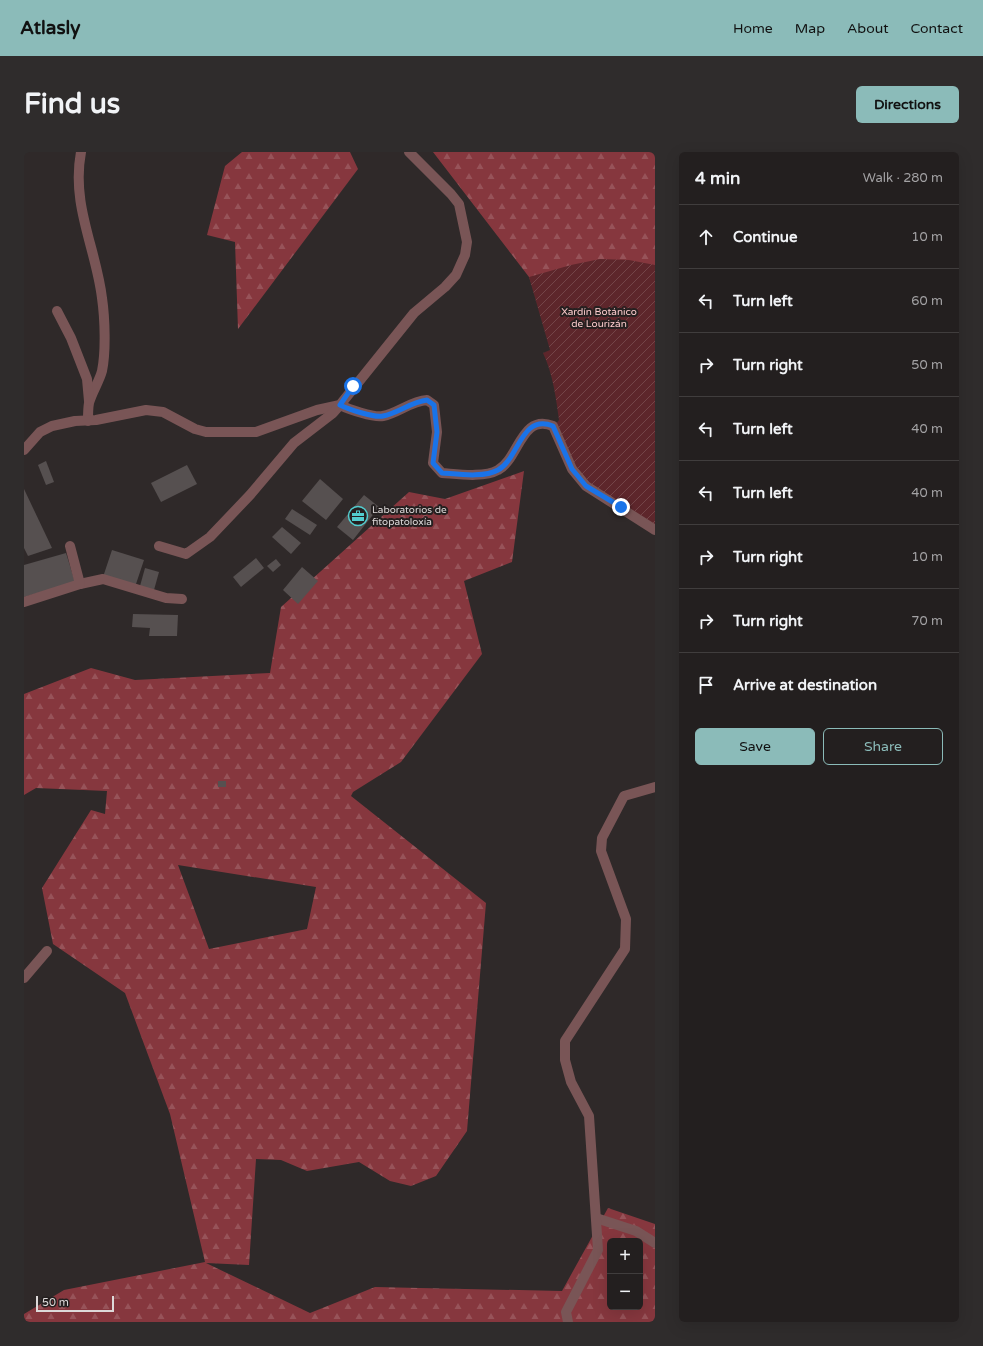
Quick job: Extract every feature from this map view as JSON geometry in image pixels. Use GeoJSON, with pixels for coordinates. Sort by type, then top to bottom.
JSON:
{"type":"FeatureCollection","features":[{"type":"Feature","properties":{"kind":"street"},"geometry":{"type":"LineString","coordinates":[[80,152],[78,184],[81,212],[98,277],[102,299],[103,320],[104,361],[98,383],[89,403]]}},
{"type":"Feature","properties":{"kind":"street"},"geometry":{"type":"LineString","coordinates":[[159,546],[186,554],[210,537],[250,495],[294,443],[333,413],[414,313],[445,287],[456,275],[465,255],[467,242],[459,204],[409,152]]}},
{"type":"Feature","properties":{"kind":"street"},"geometry":{"type":"LineString","coordinates":[[57,311],[71,338],[87,379],[89,403],[88,421]]}},
{"type":"Feature","properties":{"kind":"street"},"geometry":{"type":"LineString","coordinates":[[24,450],[40,432],[52,426],[146,410],[163,412],[173,416],[190,427],[206,432],[256,432],[317,410],[340,405],[348,409],[382,416],[419,400],[427,400],[434,405],[437,432],[433,463],[442,473],[470,476],[498,470],[506,463],[519,442],[537,423],[544,422],[553,426],[572,469],[586,486],[655,530]]}},
{"type":"Feature","properties":{"kind":"street"},"geometry":{"type":"LineString","coordinates":[[70,546],[80,584]]}},
{"type":"Feature","properties":{"kind":"street"},"geometry":{"type":"LineString","coordinates":[[24,602],[103,578],[166,598],[182,599]]}},
{"type":"Feature","properties":{"kind":"street"},"geometry":{"type":"LineString","coordinates":[[568,1322],[566,1312],[598,1250],[588,1116],[571,1082],[565,1060],[565,1041],[625,949],[626,919],[601,851],[602,838],[624,796],[655,787]]}},
{"type":"Feature","properties":{"kind":"street"},"geometry":{"type":"LineString","coordinates":[[24,978],[47,951]]}},
{"type":"Feature","properties":{"kind":"street"},"geometry":{"type":"LineString","coordinates":[[596,1218],[636,1231],[655,1243]]}},
{"type":"Feature","properties":{"kind":"green space"},"geometry":{"type":"Polygon","coordinates":[[[242,152],[350,152],[358,169],[238,329],[235,242],[207,235],[225,166],[242,152]]]}},
{"type":"Feature","properties":{"kind":"green space"},"geometry":{"type":"Polygon","coordinates":[[[433,152],[655,152],[655,362],[551,339],[529,277],[433,152]]]}},
{"type":"Feature","properties":{"kind":"green space","name":"Xardín Botánico de Lourizán"},"geometry":{"type":"Polygon","coordinates":[[[600,259],[629,260],[655,265],[655,528],[586,482],[572,467],[556,424],[559,420],[552,378],[543,353],[550,350],[529,277],[571,265],[600,259]]]}},
{"type":"Feature","properties":{"kind":"green space"},"geometry":{"type":"Polygon","coordinates":[[[524,471],[512,562],[464,581],[482,654],[401,762],[353,792],[351,796],[486,903],[467,1131],[436,1176],[411,1186],[390,1181],[359,1162],[307,1171],[281,1160],[256,1159],[249,1265],[206,1263],[310,1313],[375,1287],[562,1291],[608,1208],[655,1224],[655,1322],[24,1322],[24,1314],[64,1290],[205,1262],[170,1114],[125,993],[53,944],[42,888],[91,810],[105,814],[107,791],[36,788],[24,795],[24,694],[91,668],[135,680],[270,673],[281,607],[409,492],[445,499],[524,471]],[[178,865],[209,949],[307,929],[316,887],[178,865]]]}},
{"type":"Feature","properties":{"kind":"building"},"geometry":{"type":"Polygon","coordinates":[[[46,461],[54,482],[46,485],[38,465],[46,461]]]}},
{"type":"Feature","properties":{"kind":"building"},"geometry":{"type":"Polygon","coordinates":[[[187,465],[197,484],[161,502],[151,483],[187,465]]]}},
{"type":"Feature","properties":{"kind":"building"},"geometry":{"type":"Polygon","coordinates":[[[320,479],[343,499],[326,520],[302,501],[320,479]]]}},
{"type":"Feature","properties":{"kind":"building"},"geometry":{"type":"Polygon","coordinates":[[[24,489],[52,548],[28,556],[24,548],[24,489]]]}},
{"type":"Feature","properties":{"kind":"building"},"geometry":{"type":"Polygon","coordinates":[[[364,495],[379,507],[353,540],[337,527],[364,495]]]}},
{"type":"Feature","properties":{"kind":"building"},"geometry":{"type":"Polygon","coordinates":[[[292,509],[317,525],[310,535],[285,519],[292,509]]]}},
{"type":"Feature","properties":{"kind":"building"},"geometry":{"type":"Polygon","coordinates":[[[282,527],[301,543],[291,554],[272,537],[282,527]]]}},
{"type":"Feature","properties":{"kind":"building"},"geometry":{"type":"Polygon","coordinates":[[[112,550],[144,560],[135,587],[103,577],[112,550]]]}},
{"type":"Feature","properties":{"kind":"building"},"geometry":{"type":"Polygon","coordinates":[[[66,553],[75,582],[24,597],[24,565],[66,553]]]}},
{"type":"Feature","properties":{"kind":"building"},"geometry":{"type":"Polygon","coordinates":[[[256,558],[264,568],[241,587],[233,577],[256,558]]]}},
{"type":"Feature","properties":{"kind":"building"},"geometry":{"type":"Polygon","coordinates":[[[276,559],[281,565],[273,572],[267,566],[276,559]]]}},
{"type":"Feature","properties":{"kind":"building"},"geometry":{"type":"Polygon","coordinates":[[[302,567],[318,581],[298,604],[283,590],[302,567]]]}},
{"type":"Feature","properties":{"kind":"building"},"geometry":{"type":"Polygon","coordinates":[[[145,568],[159,572],[154,590],[140,586],[145,568]]]}},
{"type":"Feature","properties":{"kind":"building"},"geometry":{"type":"Polygon","coordinates":[[[133,614],[178,615],[177,636],[149,636],[150,628],[132,627],[133,614]]]}},
{"type":"Feature","properties":{"kind":"building"},"geometry":{"type":"Polygon","coordinates":[[[218,781],[226,781],[226,787],[218,787],[218,781]]]}},
{"type":"Feature","properties":{"kind":"place","name":"Laboratorios de fitopatoloxía"},"geometry":{"type":"Point","coordinates":[358,516]}},
{"type":"Feature","properties":{"kind":"route"},"geometry":{"type":"LineString","coordinates":[[353,386],[340,405],[348,409],[382,416],[419,400],[427,400],[434,405],[437,432],[433,463],[442,473],[470,476],[498,470],[506,463],[519,442],[533,426],[537,423],[544,422],[553,426],[557,432],[572,469],[586,486],[621,507]]}}]}
